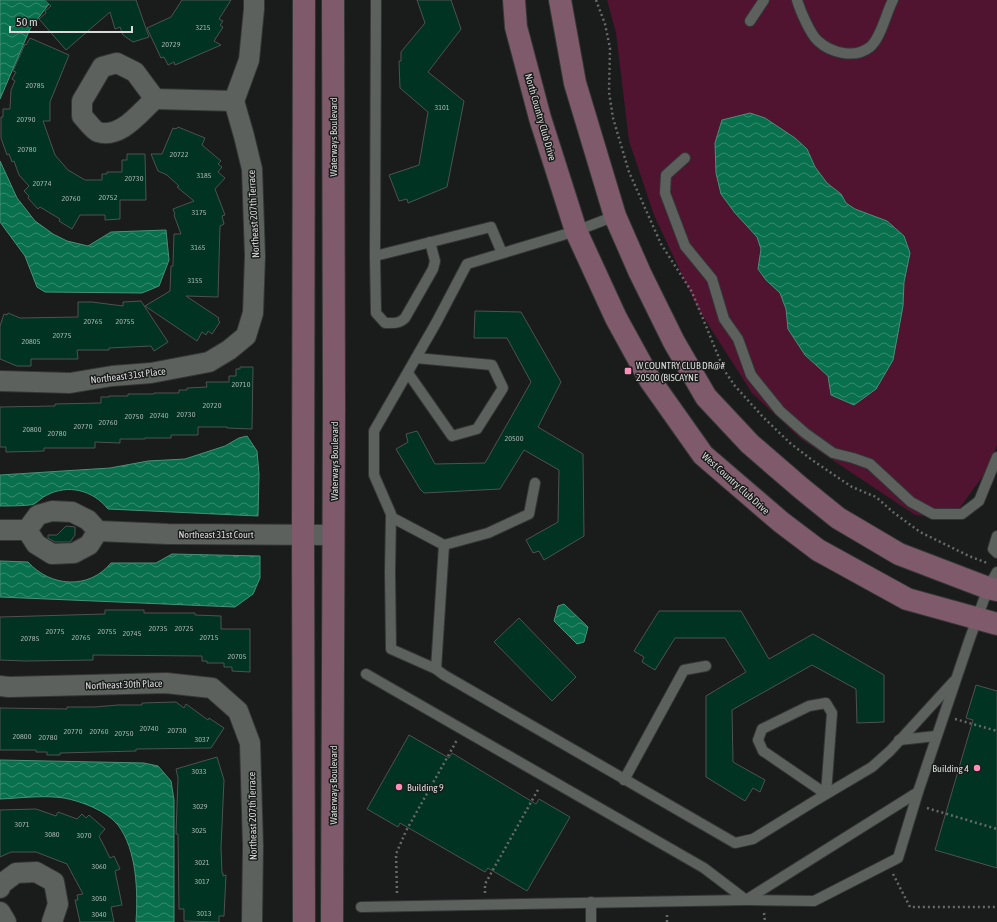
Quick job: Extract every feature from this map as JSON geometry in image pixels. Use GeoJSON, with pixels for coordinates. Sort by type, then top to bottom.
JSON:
{"type":"FeatureCollection","features":[{"type":"Feature","properties":{"kind":"street"},"geometry":{"type":"LineString","coordinates":[[155,99],[234,101],[248,60],[254,0]]}},
{"type":"Feature","properties":{"kind":"street"},"geometry":{"type":"LineString","coordinates":[[304,0],[304,922]]}},
{"type":"Feature","properties":{"kind":"street","name":"Waterways Boulevard"},"geometry":{"type":"LineString","coordinates":[[332,922],[334,535],[333,0]]}},
{"type":"Feature","properties":{"kind":"street","name":"North Country Club Drive"},"geometry":{"type":"LineString","coordinates":[[514,0],[516,27],[540,118],[576,231]]}},
{"type":"Feature","properties":{"kind":"street"},"geometry":{"type":"LineString","coordinates":[[560,0],[575,83],[615,216],[640,273],[674,342],[706,397],[750,444],[838,518],[899,554],[994,584]]}},
{"type":"Feature","properties":{"kind":"street","name":"Northeast 207th Terrace"},"geometry":{"type":"LineString","coordinates":[[234,101],[252,169],[255,256],[253,313],[246,336]]}},
{"type":"Feature","properties":{"kind":"street","name":"West Country Club Drive"},"geometry":{"type":"LineString","coordinates":[[576,231],[616,318],[650,380],[703,455],[781,522],[818,550],[907,599],[987,621]]}},
{"type":"Feature","properties":{"kind":"street","name":"Northeast 31st Place"},"geometry":{"type":"LineString","coordinates":[[0,381],[70,382],[158,372],[209,362],[230,350],[246,336]]}},
{"type":"Feature","properties":{"kind":"street"},"geometry":{"type":"LineString","coordinates":[[52,511],[72,512],[88,520],[98,531],[89,545],[74,553],[52,554],[36,544],[27,530],[38,515],[52,511]]}},
{"type":"Feature","properties":{"kind":"street"},"geometry":{"type":"LineString","coordinates":[[0,530],[27,530]]}},
{"type":"Feature","properties":{"kind":"street","name":"Northeast 31st Court"},"geometry":{"type":"LineString","coordinates":[[98,531],[168,534],[334,535]]}},
{"type":"Feature","properties":{"kind":"street","name":"Northeast 30th Place"},"geometry":{"type":"LineString","coordinates":[[0,686],[9,687],[166,682],[212,688],[238,711]]}},
{"type":"Feature","properties":{"kind":"street","name":"Northeast 207th Terrace"},"geometry":{"type":"LineString","coordinates":[[238,711],[250,743],[253,846],[252,922]]}},
{"type":"Feature","properties":{"kind":"street"},"geometry":{"type":"LineString","coordinates":[[0,888],[0,885],[16,872],[36,872],[54,882],[58,904],[52,922]]}},
{"type":"Feature","properties":{"kind":"street"},"geometry":{"type":"LineString","coordinates":[[0,912],[6,922]]}},
{"type":"Feature","properties":{"kind":"lane"},"geometry":{"type":"LineString","coordinates":[[376,0],[376,313],[385,323],[402,322],[433,269],[435,261],[430,242]]}},
{"type":"Feature","properties":{"kind":"lane"},"geometry":{"type":"LineString","coordinates":[[750,21],[764,0]]}},
{"type":"Feature","properties":{"kind":"lane"},"geometry":{"type":"LineString","coordinates":[[797,0],[802,14],[818,41],[836,52],[854,54],[870,47],[880,33],[893,0]]}},
{"type":"Feature","properties":{"kind":"lane"},"geometry":{"type":"LineString","coordinates":[[685,158],[666,175],[665,193],[685,246],[712,278],[724,319],[738,339],[751,375],[780,411],[805,433],[833,453],[870,464],[911,502],[933,514],[962,514],[979,501],[997,457]]}},
{"type":"Feature","properties":{"kind":"lane"},"geometry":{"type":"LineString","coordinates":[[615,216],[576,231],[467,264],[374,431],[374,475],[391,514],[391,648],[436,669],[624,780],[735,843],[753,840],[872,767],[954,681]]}},
{"type":"Feature","properties":{"kind":"lane"},"geometry":{"type":"LineString","coordinates":[[375,256],[491,227],[502,253]]}},
{"type":"Feature","properties":{"kind":"lane"},"geometry":{"type":"LineString","coordinates":[[408,372],[452,436],[477,429],[503,388],[492,365],[416,358]]}},
{"type":"Feature","properties":{"kind":"lane"},"geometry":{"type":"LineString","coordinates":[[391,517],[444,545],[488,533],[529,514],[535,483]]}},
{"type":"Feature","properties":{"kind":"lane"},"geometry":{"type":"LineString","coordinates":[[997,536],[993,549],[997,553]]}},
{"type":"Feature","properties":{"kind":"lane"},"geometry":{"type":"LineString","coordinates":[[436,669],[444,545]]}},
{"type":"Feature","properties":{"kind":"lane"},"geometry":{"type":"LineString","coordinates":[[361,907],[591,902],[746,900],[814,901],[887,864],[898,858],[954,681],[987,621],[994,584]]}},
{"type":"Feature","properties":{"kind":"lane"},"geometry":{"type":"LineString","coordinates":[[624,780],[684,670],[706,666]]}},
{"type":"Feature","properties":{"kind":"lane"},"geometry":{"type":"LineString","coordinates":[[366,674],[704,868],[746,900]]}},
{"type":"Feature","properties":{"kind":"lane"},"geometry":{"type":"LineString","coordinates":[[826,703],[832,713],[826,794],[763,751],[758,740],[762,729],[809,706],[826,703]]}},
{"type":"Feature","properties":{"kind":"lane"},"geometry":{"type":"LineString","coordinates":[[899,740],[936,736]]}},
{"type":"Feature","properties":{"kind":"lane"},"geometry":{"type":"LineString","coordinates":[[746,900],[918,792]]}},
{"type":"Feature","properties":{"kind":"lane"},"geometry":{"type":"LineString","coordinates":[[591,902],[591,922]]}},
{"type":"Feature","properties":{"kind":"path"},"geometry":{"type":"LineString","coordinates":[[943,715],[997,731]]}},
{"type":"Feature","properties":{"kind":"path"},"geometry":{"type":"LineString","coordinates":[[397,906],[396,854],[406,831],[463,730]]}},
{"type":"Feature","properties":{"kind":"path"},"geometry":{"type":"LineString","coordinates":[[485,904],[485,884],[545,777]]}},
{"type":"Feature","properties":{"kind":"path"},"geometry":{"type":"LineString","coordinates":[[914,804],[997,829]]}},
{"type":"Feature","properties":{"kind":"path"},"geometry":{"type":"LineString","coordinates":[[887,864],[910,907],[997,907]]}},
{"type":"Feature","properties":{"kind":"shaded area"},"geometry":{"type":"Polygon","coordinates":[[[607,0],[997,0],[997,445],[988,469],[951,520],[915,515],[801,439],[752,393],[697,307],[654,215],[629,141],[616,33],[607,0]]]}},
{"type":"Feature","properties":{"kind":"water"},"geometry":{"type":"Polygon","coordinates":[[[0,0],[52,0],[30,29],[0,99],[0,0]]]}},
{"type":"Feature","properties":{"kind":"water"},"geometry":{"type":"Polygon","coordinates":[[[750,113],[765,118],[795,138],[807,149],[815,167],[827,183],[841,194],[846,203],[855,209],[887,221],[904,236],[910,253],[904,282],[903,306],[893,360],[876,389],[854,405],[831,395],[828,376],[805,355],[788,329],[786,309],[780,293],[766,280],[758,269],[761,249],[757,237],[735,213],[721,194],[716,173],[715,143],[722,120],[750,113]]]}},
{"type":"Feature","properties":{"kind":"water"},"geometry":{"type":"Polygon","coordinates":[[[0,161],[17,198],[35,221],[53,234],[67,241],[88,246],[111,232],[166,230],[169,260],[159,286],[142,293],[45,292],[37,287],[25,256],[0,222],[0,161]]]}},
{"type":"Feature","properties":{"kind":"water"},"geometry":{"type":"Polygon","coordinates":[[[247,436],[257,451],[259,474],[258,516],[108,509],[102,502],[88,493],[72,490],[55,492],[45,496],[32,505],[0,506],[0,475],[110,468],[148,461],[185,459],[225,446],[239,438],[247,436]]]}},
{"type":"Feature","properties":{"kind":"water"},"geometry":{"type":"Polygon","coordinates":[[[172,554],[260,556],[260,578],[253,594],[235,607],[0,597],[0,561],[28,562],[47,576],[70,582],[92,578],[102,572],[111,563],[156,563],[172,554]]]}},
{"type":"Feature","properties":{"kind":"water"},"geometry":{"type":"Polygon","coordinates":[[[564,604],[588,627],[584,642],[577,644],[554,621],[558,606],[564,604]]]}},
{"type":"Feature","properties":{"kind":"water"},"geometry":{"type":"Polygon","coordinates":[[[0,760],[144,763],[158,766],[171,781],[174,800],[174,922],[136,922],[137,898],[133,859],[124,835],[113,820],[93,807],[64,798],[40,797],[0,799],[0,760]]]}},
{"type":"Feature","properties":{"kind":"building"},"geometry":{"type":"Polygon","coordinates":[[[45,0],[136,0],[149,37],[133,42],[123,35],[120,27],[115,29],[110,12],[66,50],[39,19],[51,6],[45,0]]]}},
{"type":"Feature","properties":{"kind":"building"},"geometry":{"type":"Polygon","coordinates":[[[182,0],[231,0],[219,19],[223,21],[220,25],[223,27],[214,41],[221,45],[175,65],[174,62],[168,65],[164,57],[161,58],[147,28],[171,17],[182,0]]]}},
{"type":"Feature","properties":{"kind":"building"},"geometry":{"type":"Polygon","coordinates":[[[417,0],[451,0],[461,29],[428,72],[464,101],[447,187],[408,203],[407,199],[399,201],[389,175],[419,165],[428,112],[400,88],[399,61],[401,61],[401,52],[425,23],[417,0]]]}},
{"type":"Feature","properties":{"kind":"building"},"geometry":{"type":"Polygon","coordinates":[[[30,38],[69,55],[50,102],[50,121],[43,121],[55,155],[68,170],[85,180],[102,180],[102,174],[107,174],[107,172],[122,172],[122,160],[127,160],[127,154],[145,154],[146,200],[120,200],[120,219],[105,220],[105,215],[80,215],[72,229],[59,221],[60,219],[40,207],[38,209],[24,191],[29,186],[19,175],[14,161],[12,162],[9,154],[7,155],[1,138],[1,117],[3,117],[3,109],[10,109],[11,90],[15,81],[12,79],[16,72],[13,71],[25,44],[26,45],[30,38]]]}},
{"type":"Feature","properties":{"kind":"building"},"geometry":{"type":"Polygon","coordinates":[[[178,127],[205,138],[202,145],[221,161],[218,164],[222,167],[218,172],[225,178],[215,189],[225,215],[222,216],[224,224],[220,226],[218,297],[186,296],[219,318],[218,320],[220,322],[212,334],[208,331],[206,335],[202,332],[197,341],[145,306],[170,291],[171,266],[173,266],[174,234],[181,234],[173,209],[194,201],[177,187],[179,186],[167,175],[158,171],[151,154],[162,154],[173,128],[176,129],[178,127]]]}},
{"type":"Feature","properties":{"kind":"building"},"geometry":{"type":"Polygon","coordinates":[[[141,301],[168,342],[154,351],[151,346],[109,348],[109,350],[77,350],[78,359],[31,359],[31,366],[17,366],[0,359],[0,326],[4,314],[7,315],[8,313],[20,318],[78,317],[78,302],[92,302],[123,306],[123,302],[141,301]]]}},
{"type":"Feature","properties":{"kind":"building"},"geometry":{"type":"Polygon","coordinates":[[[475,311],[521,312],[561,382],[538,427],[583,454],[584,536],[544,560],[539,551],[533,553],[526,540],[558,522],[559,470],[524,450],[500,489],[424,493],[420,489],[396,449],[408,442],[406,434],[417,431],[435,464],[485,463],[531,382],[507,338],[474,338],[475,311]]]}},
{"type":"Feature","properties":{"kind":"building"},"geometry":{"type":"Polygon","coordinates":[[[240,367],[253,367],[252,429],[198,427],[198,435],[171,435],[171,438],[120,439],[120,443],[95,442],[95,448],[44,448],[44,451],[6,452],[6,447],[0,447],[0,407],[101,403],[101,397],[128,396],[128,394],[179,393],[179,390],[187,390],[187,388],[207,387],[206,382],[229,382],[229,376],[236,376],[236,369],[240,369],[240,367]]]}},
{"type":"Feature","properties":{"kind":"building"},"geometry":{"type":"Polygon","coordinates":[[[66,526],[75,527],[75,535],[70,542],[55,542],[48,538],[48,535],[57,535],[66,526]]]}},
{"type":"Feature","properties":{"kind":"building"},"geometry":{"type":"Polygon","coordinates":[[[105,610],[144,610],[144,613],[195,613],[195,615],[221,616],[221,629],[250,629],[250,672],[232,671],[232,667],[224,667],[224,663],[207,663],[207,661],[202,661],[202,656],[93,655],[93,660],[0,660],[0,617],[105,614],[105,610]]]}},
{"type":"Feature","properties":{"kind":"building"},"geometry":{"type":"Polygon","coordinates":[[[659,611],[741,611],[769,659],[813,634],[884,675],[884,722],[857,723],[856,689],[812,665],[732,710],[733,762],[765,780],[760,792],[753,788],[745,801],[706,777],[706,696],[746,672],[725,638],[675,638],[655,670],[642,662],[644,657],[634,651],[659,611]]]}},
{"type":"Feature","properties":{"kind":"building"},"geometry":{"type":"Polygon","coordinates":[[[519,618],[576,677],[552,701],[494,642],[519,618]]]}},
{"type":"Feature","properties":{"kind":"building"},"geometry":{"type":"Polygon","coordinates":[[[976,685],[997,691],[997,868],[935,850],[973,720],[966,718],[976,685]]]}},
{"type":"Feature","properties":{"kind":"building"},"geometry":{"type":"Polygon","coordinates":[[[176,702],[184,708],[186,704],[208,720],[209,718],[224,728],[211,748],[136,749],[136,751],[60,753],[60,755],[47,755],[47,752],[36,752],[36,750],[0,750],[0,708],[67,709],[67,707],[142,705],[142,703],[176,702]]]}},
{"type":"Feature","properties":{"kind":"building"},"geometry":{"type":"Polygon","coordinates":[[[409,735],[449,758],[452,753],[536,804],[539,799],[570,817],[527,891],[488,868],[485,872],[400,823],[398,827],[367,809],[409,735]]]}},
{"type":"Feature","properties":{"kind":"building"},"geometry":{"type":"Polygon","coordinates":[[[217,757],[224,780],[221,848],[222,873],[223,876],[226,875],[224,916],[219,916],[219,922],[184,921],[184,909],[179,909],[178,834],[176,834],[178,778],[176,769],[217,757]]]}},
{"type":"Feature","properties":{"kind":"building"},"geometry":{"type":"Polygon","coordinates":[[[36,809],[56,816],[58,812],[77,819],[82,814],[86,818],[89,815],[105,829],[99,836],[110,858],[114,856],[120,869],[115,871],[122,905],[111,907],[114,922],[80,922],[75,900],[78,900],[77,895],[83,894],[67,864],[36,852],[11,852],[0,857],[0,810],[36,809]]]}},
{"type":"Feature","properties":{"kind":"place","name":"W COUNTRY CLUB DR@# 20500 (BISCAYNE"},"geometry":{"type":"Point","coordinates":[628,371]}},
{"type":"Feature","properties":{"kind":"place","name":"Building 4"},"geometry":{"type":"Point","coordinates":[977,768]}},
{"type":"Feature","properties":{"kind":"place","name":"Building 9"},"geometry":{"type":"Point","coordinates":[399,787]}}]}
